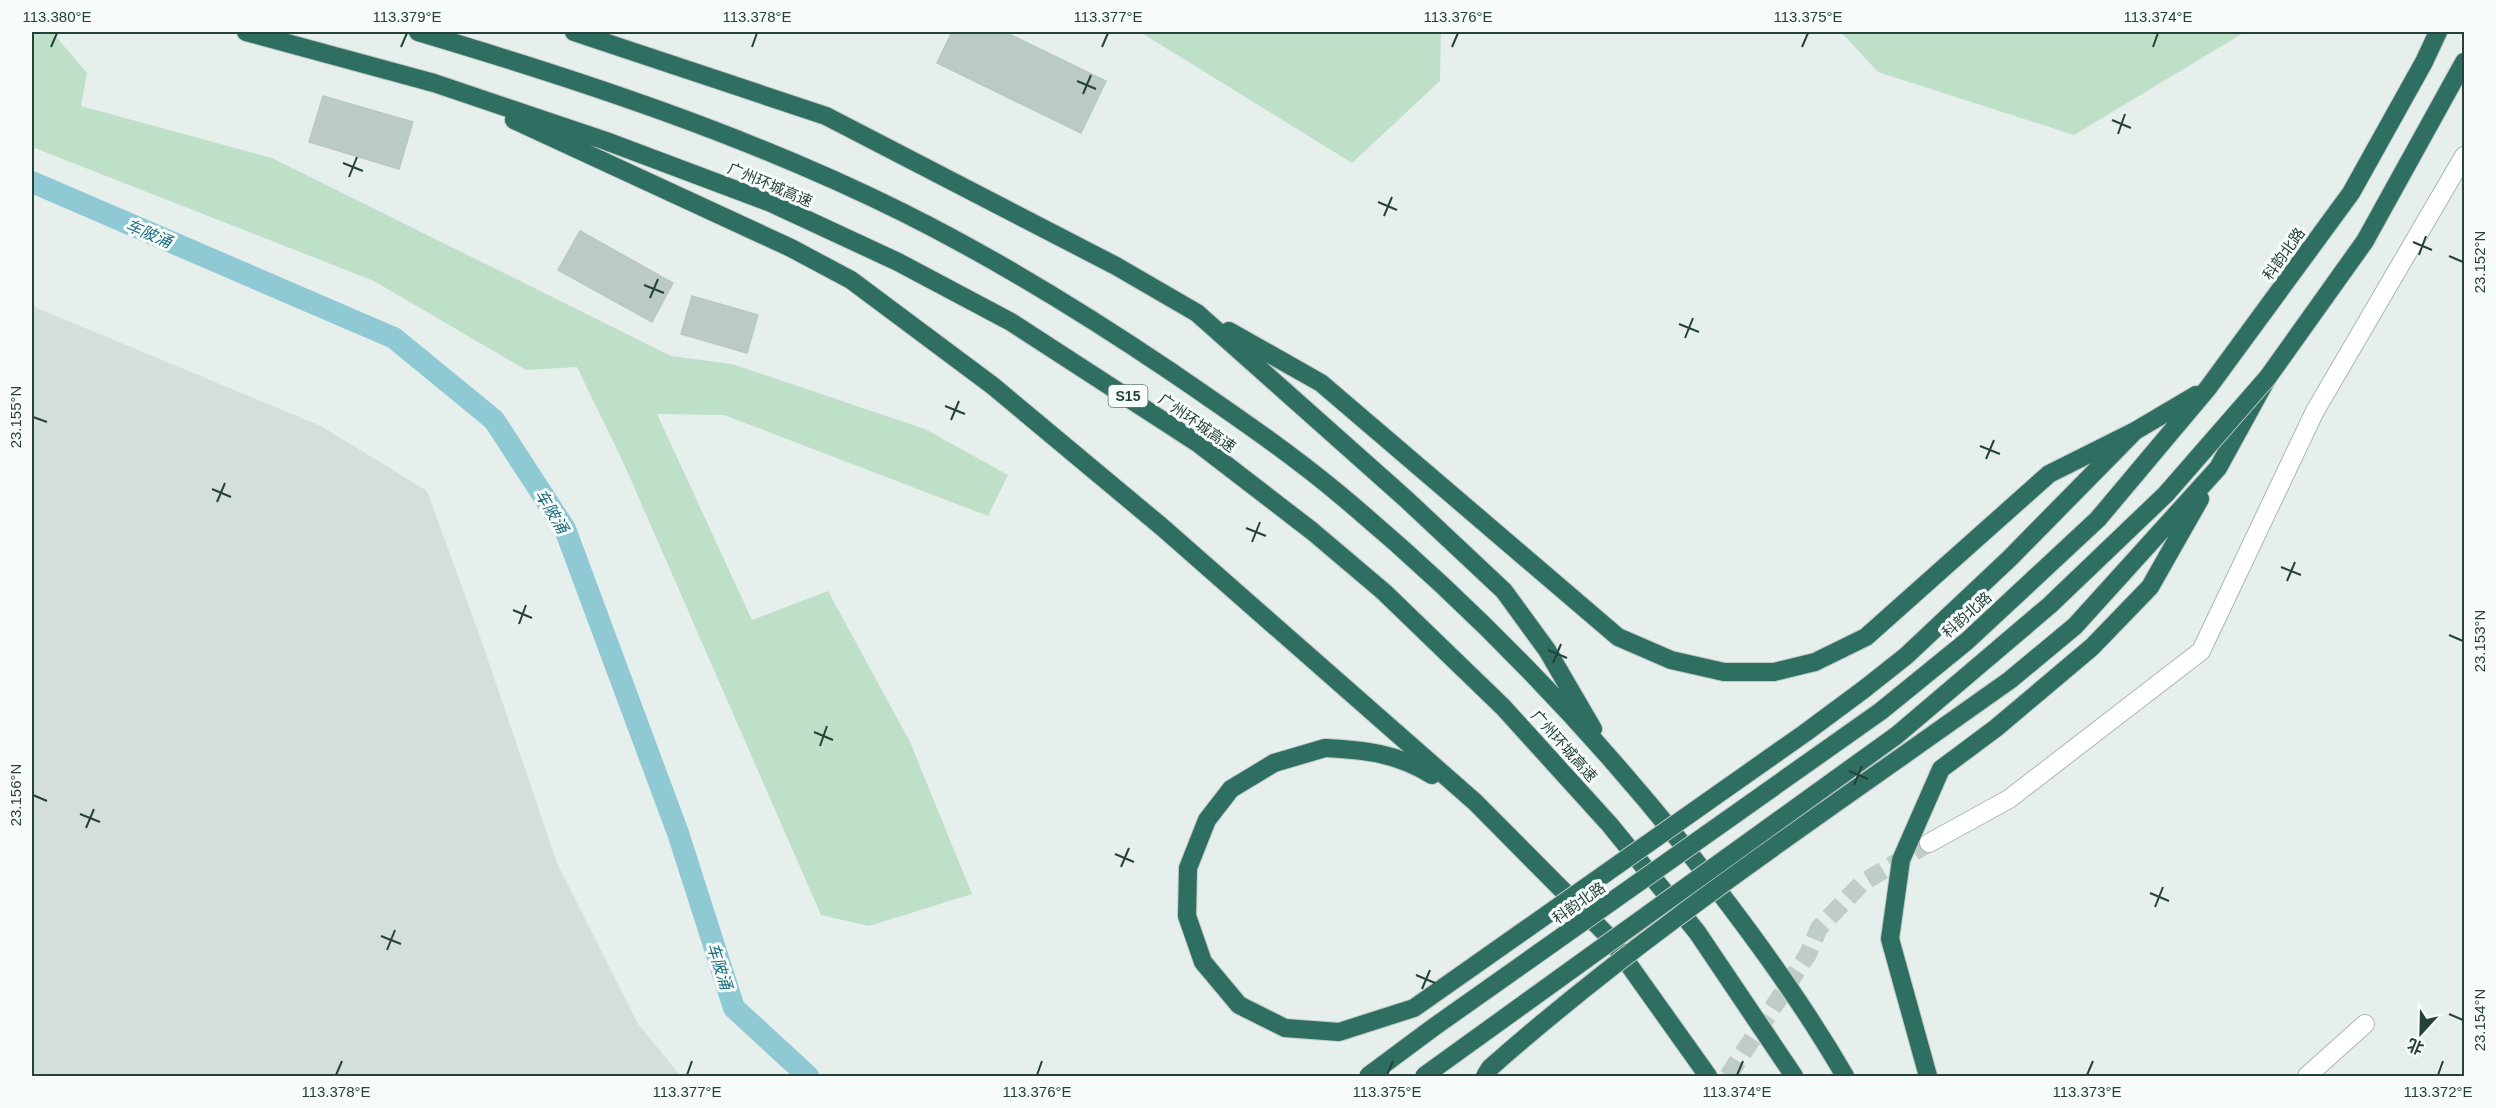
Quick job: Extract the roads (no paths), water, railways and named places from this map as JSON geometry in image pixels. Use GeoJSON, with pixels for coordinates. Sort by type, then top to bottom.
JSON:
{"type":"FeatureCollection","features":[{"type":"Feature","properties":{"kind":"highway","name":"广州环城高速"},"geometry":{"type":"LineString","coordinates":[[246,32],[434,83],[689,171],[771,203],[898,262],[1011,322],[1199,444],[1312,531],[1375,584],[1503,707],[1610,825],[1696,932],[1794,1077]]}},
{"type":"Feature","properties":{"kind":"highway","name":"广州环城高速"},"geometry":{"type":"LineString","coordinates":[[418,32],[619,96],[801,166],[903,213],[1031,281],[1219,405],[1335,491],[1414,559],[1522,663],[1643,796],[1733,908],[1845,1077]]}},
{"type":"Feature","properties":{"kind":"highway"},"geometry":{"type":"LineString","coordinates":[[574,32],[826,116],[1116,266],[1321,383],[1618,637],[1671,660],[1724,672],[1774,672],[1815,662],[1866,637],[2049,474],[2135,431],[2208,388]]}},
{"type":"Feature","properties":{"kind":"highway","name":"科韵北路"},"geometry":{"type":"LineString","coordinates":[[1368,1077],[1434,1027],[1881,711],[1950,655],[2098,519],[2208,388],[2351,193],[2424,62],[2438,32]]}},
{"type":"Feature","properties":{"kind":"highway"},"geometry":{"type":"LineString","coordinates":[[1424,1077],[1905,728],[2050,605],[2166,494],[2268,377],[2365,241],[2464,62]]}},
{"type":"Feature","properties":{"kind":"highway"},"geometry":{"type":"LineString","coordinates":[[434,83],[791,248],[851,280],[993,386],[1162,527],[1475,802],[1609,937],[1708,1076]]}},
{"type":"Feature","properties":{"kind":"highway"},"geometry":{"type":"LineString","coordinates":[[1197,313],[1406,499],[1504,591],[1547,650],[1610,759]]}},
{"type":"Feature","properties":{"kind":"highway"},"geometry":{"type":"LineString","coordinates":[[1928,1077],[1890,939],[1901,860],[1941,769],[1996,728],[2092,647],[2150,587],[2268,377]]}},
{"type":"Feature","properties":{"kind":"highway"},"geometry":{"type":"LineString","coordinates":[[1475,802],[1410,762],[1367,750],[1325,748],[1274,763],[1231,789],[1207,820],[1188,868],[1186,916],[1203,962],[1239,1005],[1285,1028],[1340,1032],[1414,1008],[1805,733],[1906,656],[2009,559],[2135,431]]}},
{"type":"Feature","properties":{"kind":"highway"},"geometry":{"type":"LineString","coordinates":[[1485,1077],[1490,1068],[1552,1013],[1757,859],[2010,680],[2075,627],[2218,468]]}},
{"type":"Feature","properties":{"kind":"street"},"geometry":{"type":"LineString","coordinates":[[1929,843],[2008,799],[2201,651],[2315,411],[2464,156]]}},
{"type":"Feature","properties":{"kind":"street"},"geometry":{"type":"LineString","coordinates":[[2307,1077],[2366,1024]]}},
{"type":"Feature","properties":{"kind":"waterway","name":"车陂涌"},"geometry":{"type":"LineString","coordinates":[[32,182],[394,338],[494,420],[565,529],[678,833],[734,1008],[808,1076]]}},
{"type":"Feature","properties":{"kind":"tunnel"},"geometry":{"type":"LineString","coordinates":[[1728,1076],[1808,954],[1819,928],[1862,883],[1929,843]]}}]}
